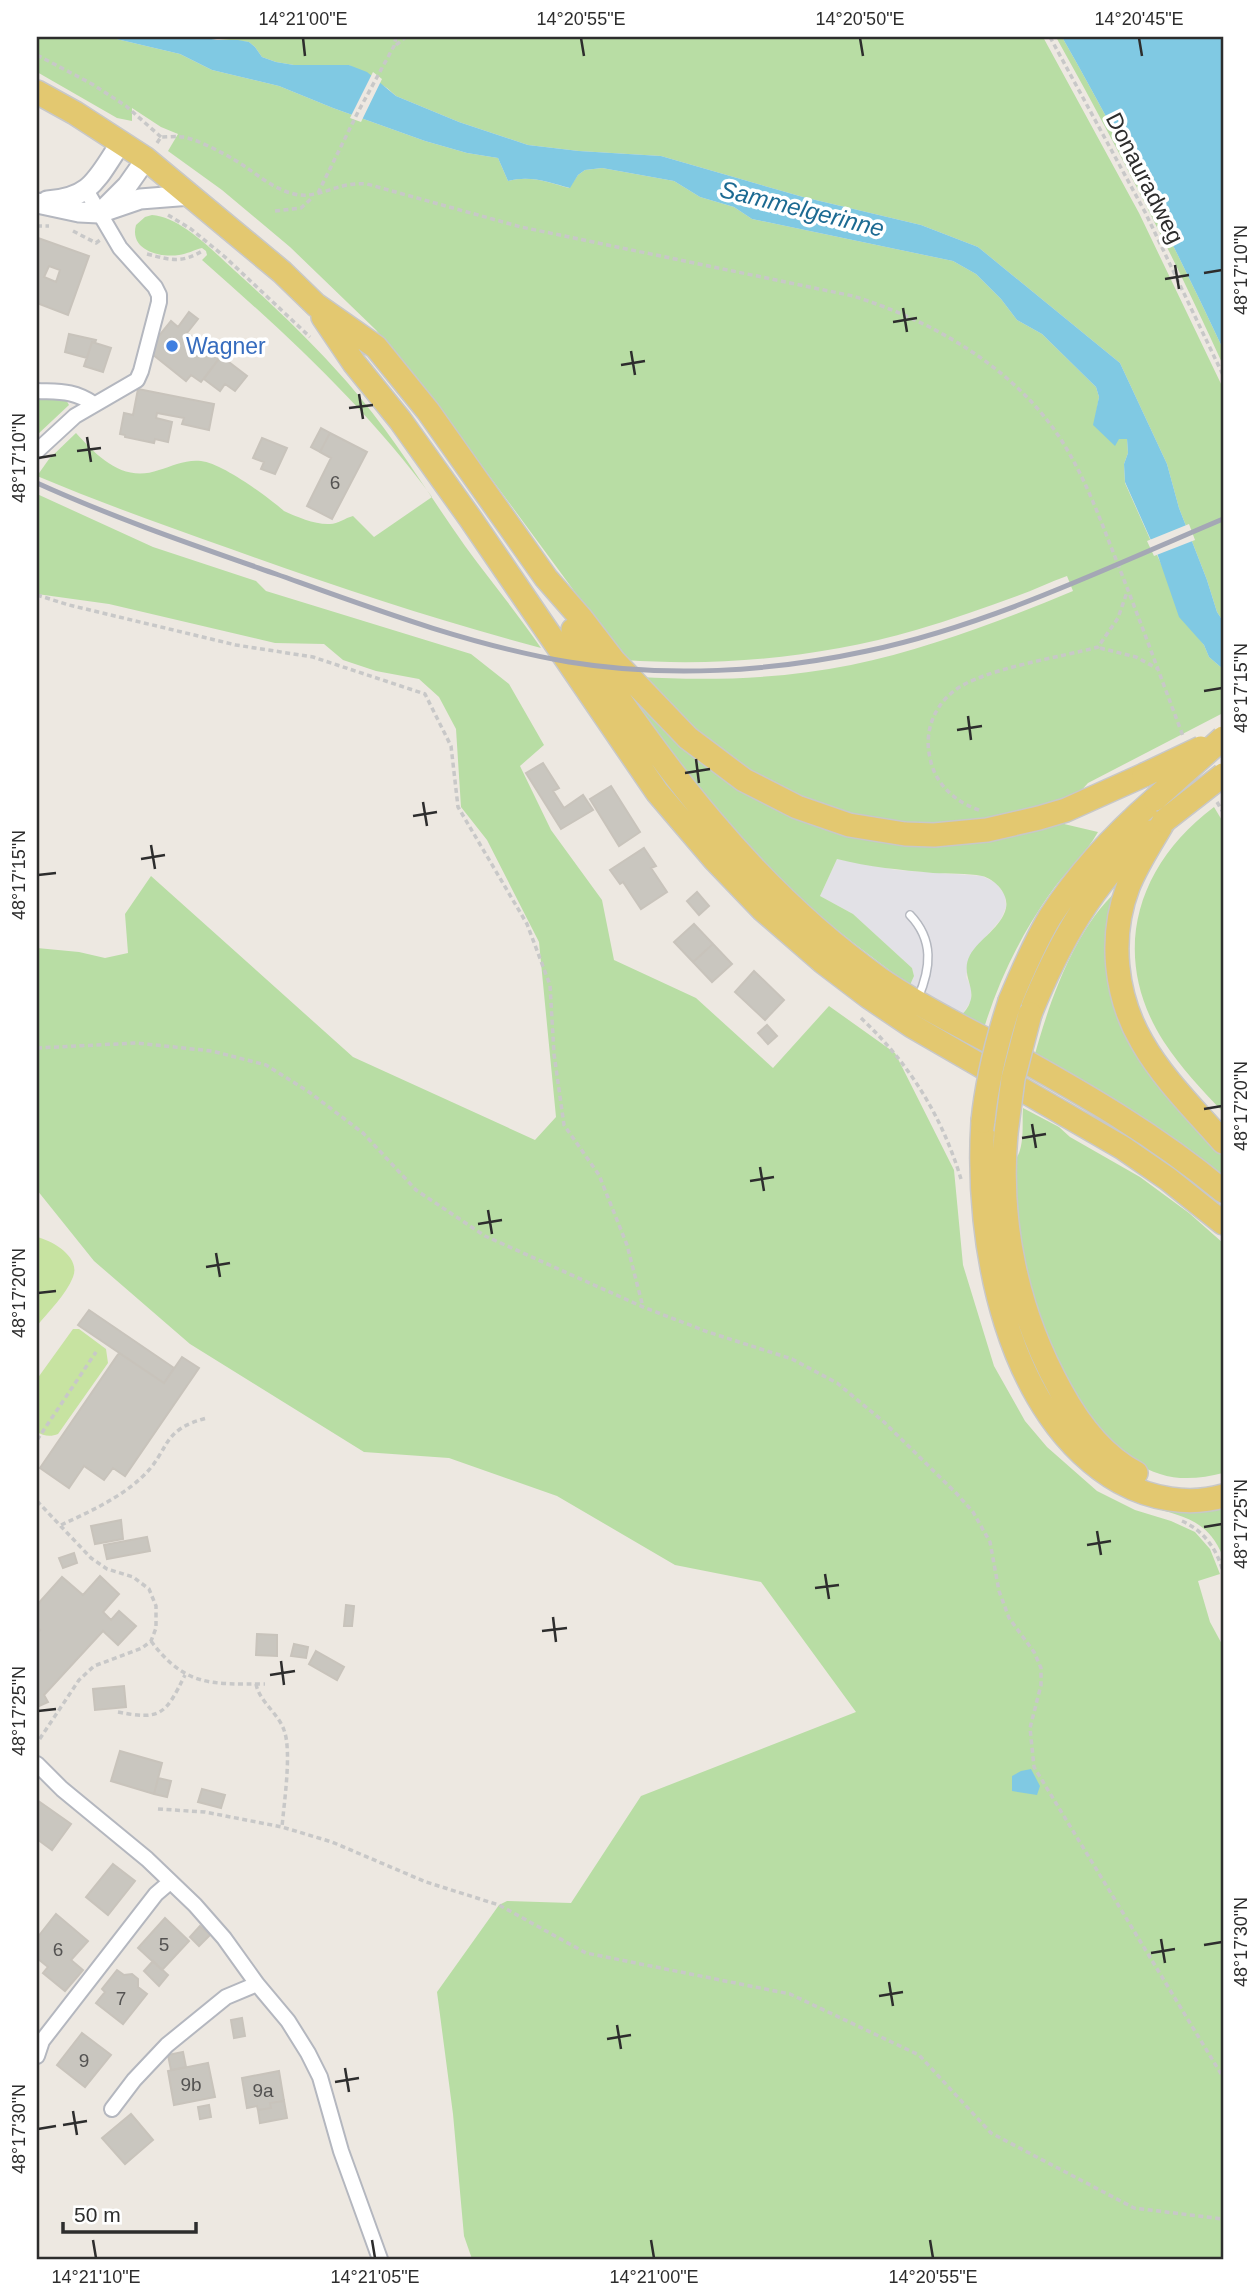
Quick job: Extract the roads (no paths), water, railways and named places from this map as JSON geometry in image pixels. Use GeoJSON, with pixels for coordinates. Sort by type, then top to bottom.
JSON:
{"type":"FeatureCollection","features":[{"type":"Feature","properties":{"kind":"main road"},"geometry":{"type":"LineString","coordinates":[[37,92],[146,159],[282,272],[316,305],[376,347],[428,411],[546,578],[622,670],[688,738],[744,780],[822,817],[875,830],[905,834],[958,834],[987,830],[1066,810],[1223,738]]}},
{"type":"Feature","properties":{"kind":"main road"},"geometry":{"type":"LineString","coordinates":[[316,305],[354,363],[400,419],[470,518],[657,792],[739,886],[792,937],[869,997],[912,1026],[1123,1148],[1168,1179],[1223,1223]]}},
{"type":"Feature","properties":{"kind":"main road"},"geometry":{"type":"LineString","coordinates":[[546,578],[569,625],[695,802],[733,846],[806,921],[881,980],[1094,1100],[1186,1160],[1223,1191]]}},
{"type":"Feature","properties":{"kind":"main road"},"geometry":{"type":"LineString","coordinates":[[1223,738],[1103,849],[1067,893],[1037,941],[1010,1001],[997,1039],[986,1094],[981,1155],[984,1212],[990,1265],[996,1289],[1018,1357],[1061,1432],[1089,1461],[1131,1488],[1155,1497],[1177,1500],[1223,1496]]}},
{"type":"Feature","properties":{"kind":"main road"},"geometry":{"type":"LineString","coordinates":[[1223,775],[1128,853],[1086,905],[1064,938],[1049,966],[1030,1014],[1013,1079],[1004,1155],[1005,1209],[1013,1265],[1027,1317],[1065,1399],[1080,1422],[1111,1458],[1144,1478],[1178,1486],[1198,1486],[1223,1481]]}},
{"type":"Feature","properties":{"kind":"main road"},"geometry":{"type":"LineString","coordinates":[[1164,821],[1129,884],[1123,902],[1117,936],[1120,980],[1132,1024],[1152,1059],[1223,1142]]}},
{"type":"Feature","properties":{"kind":"street"},"geometry":{"type":"LineString","coordinates":[[37,203],[67,200],[86,190],[121,143]]}},
{"type":"Feature","properties":{"kind":"street"},"geometry":{"type":"LineString","coordinates":[[99,213],[114,201],[146,159]]}},
{"type":"Feature","properties":{"kind":"street"},"geometry":{"type":"LineString","coordinates":[[37,451],[75,416],[136,380],[141,371],[159,302],[155,287],[138,270],[116,240],[86,190]]}},
{"type":"Feature","properties":{"kind":"street"},"geometry":{"type":"LineString","coordinates":[[37,203],[79,212],[99,213],[139,199],[191,195]]}},
{"type":"Feature","properties":{"kind":"street"},"geometry":{"type":"LineString","coordinates":[[37,391],[73,392],[93,404]]}},
{"type":"Feature","properties":{"kind":"street"},"geometry":{"type":"LineString","coordinates":[[37,1764],[195,1905],[288,2021],[320,2077],[341,2151],[380,2259]]}},
{"type":"Feature","properties":{"kind":"street"},"geometry":{"type":"LineString","coordinates":[[37,2056],[42,2041],[156,1894],[170,1882]]}},
{"type":"Feature","properties":{"kind":"street"},"geometry":{"type":"LineString","coordinates":[[112,2109],[166,2045],[226,1997],[257,1984]]}},
{"type":"Feature","properties":{"kind":"lane"},"geometry":{"type":"LineString","coordinates":[[910,915],[923,933],[929,963],[927,979],[917,1002]]}},
{"type":"Feature","properties":{"kind":"water","name":"Sammelgerinne"},"geometry":{"type":"Polygon","coordinates":[[[108,37],[200,37],[238,40],[249,42],[262,57],[276,62],[294,65],[349,65],[367,72],[396,96],[459,122],[528,145],[661,156],[803,197],[921,225],[978,247],[1120,363],[1167,464],[1179,508],[1217,612],[1223,621],[1223,669],[1209,657],[1204,645],[1179,617],[1158,556],[1125,482],[1127,439],[1119,439],[1115,446],[1093,425],[1099,397],[1096,387],[1042,334],[1017,320],[976,274],[953,261],[752,219],[734,207],[700,197],[674,181],[602,168],[585,170],[578,175],[570,188],[531,179],[508,181],[498,158],[467,153],[425,141],[279,86],[212,70],[180,54],[108,37]]]}},
{"type":"Feature","properties":{"kind":"water"},"geometry":{"type":"Polygon","coordinates":[[[1062,37],[1223,37],[1223,349],[1146,191],[1062,37]]]}},
{"type":"Feature","properties":{"kind":"water"},"geometry":{"type":"Polygon","coordinates":[[[1031,1769],[1040,1786],[1037,1795],[1012,1791],[1012,1776],[1031,1769]]]}},
{"type":"Feature","properties":{"kind":"railway"},"geometry":{"type":"LineString","coordinates":[[37,483],[155,531],[457,636],[569,662],[643,670],[718,670],[793,664],[913,640],[1048,594],[1223,519]]}},
{"type":"Feature","properties":{"kind":"place","name":"Wagner"},"geometry":{"type":"Point","coordinates":[172,346]}}]}
